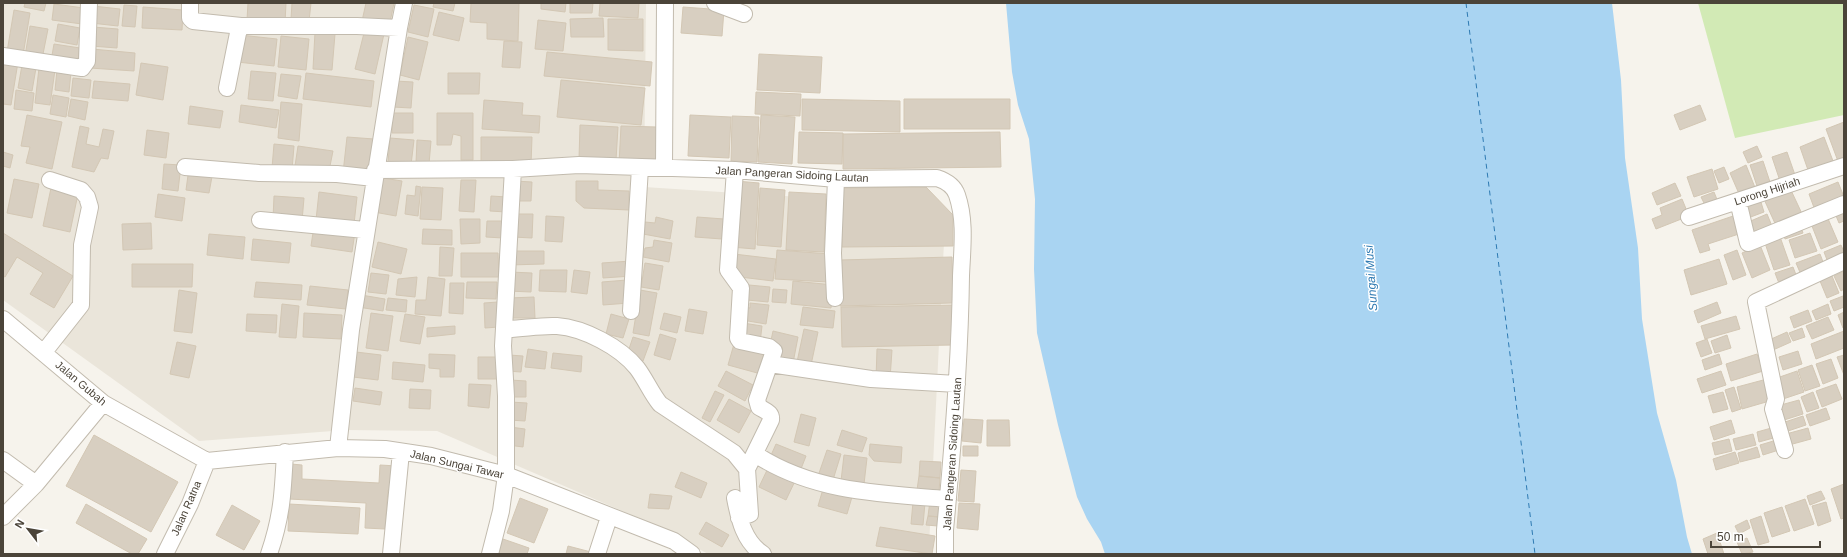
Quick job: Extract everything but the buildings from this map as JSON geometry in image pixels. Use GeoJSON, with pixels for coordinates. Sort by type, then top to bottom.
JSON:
{"type":"FeatureCollection","features":[{"type":"Feature","properties":{"kind":"street"},"geometry":{"type":"LineString","coordinates":[[3,56],[82,68],[85,66],[87,61],[89,3]]}},
{"type":"Feature","properties":{"kind":"street"},"geometry":{"type":"LineString","coordinates":[[190,3],[190,18],[193,21],[241,26],[358,26],[398,28]]}},
{"type":"Feature","properties":{"kind":"street"},"geometry":{"type":"LineString","coordinates":[[338,448],[350,338],[365,230],[398,28],[404,3]]}},
{"type":"Feature","properties":{"kind":"street"},"geometry":{"type":"LineString","coordinates":[[664,168],[665,3]]}},
{"type":"Feature","properties":{"kind":"street"},"geometry":{"type":"LineString","coordinates":[[715,3],[744,14]]}},
{"type":"Feature","properties":{"kind":"street"},"geometry":{"type":"LineString","coordinates":[[227,88],[238,33],[241,26]]}},
{"type":"Feature","properties":{"kind":"street","name":"Jalan Pangeran Sidoing Lautan"},"geometry":{"type":"LineString","coordinates":[[185,167],[259,173],[375,174],[579,165],[735,170],[836,179],[937,178],[944,180],[957,194],[962,214],[961,324],[945,530],[945,554]]}},
{"type":"Feature","properties":{"kind":"street","name":"Lorong Hijriah"},"geometry":{"type":"LineString","coordinates":[[1689,217],[1844,166]]}},
{"type":"Feature","properties":{"kind":"street"},"geometry":{"type":"LineString","coordinates":[[632,311],[640,168]]}},
{"type":"Feature","properties":{"kind":"street"},"geometry":{"type":"LineString","coordinates":[[490,554],[501,511],[506,475],[504,335],[513,169]]}},
{"type":"Feature","properties":{"kind":"street"},"geometry":{"type":"LineString","coordinates":[[735,170],[728,270],[741,288],[738,338],[740,341],[773,348],[774,351],[757,400],[759,407],[772,416],[747,469],[751,513],[743,517]]}},
{"type":"Feature","properties":{"kind":"street"},"geometry":{"type":"LineString","coordinates":[[835,298],[834,253],[836,179]]}},
{"type":"Feature","properties":{"kind":"street"},"geometry":{"type":"LineString","coordinates":[[44,352],[81,305],[82,245],[90,206],[87,197],[81,190],[50,180]]}},
{"type":"Feature","properties":{"kind":"street"},"geometry":{"type":"LineString","coordinates":[[1738,201],[1748,243],[1844,204]]}},
{"type":"Feature","properties":{"kind":"street"},"geometry":{"type":"LineString","coordinates":[[260,220],[365,230]]}},
{"type":"Feature","properties":{"kind":"street"},"geometry":{"type":"LineString","coordinates":[[1785,450],[1774,409],[1776,399],[1756,302],[1844,261]]}},
{"type":"Feature","properties":{"kind":"street","name":"Jalan Gubah"},"geometry":{"type":"LineString","coordinates":[[3,319],[104,403],[207,461]]}},
{"type":"Feature","properties":{"kind":"street"},"geometry":{"type":"LineString","coordinates":[[504,335],[558,326],[573,329],[604,342],[625,356],[636,368],[653,396],[660,404],[734,453],[747,469]]}},
{"type":"Feature","properties":{"kind":"street"},"geometry":{"type":"LineString","coordinates":[[770,364],[871,379],[957,384]]}},
{"type":"Feature","properties":{"kind":"street"},"geometry":{"type":"LineString","coordinates":[[3,517],[36,484],[104,403]]}},
{"type":"Feature","properties":{"kind":"street","name":"Jalan Sungai Tawar"},"geometry":{"type":"LineString","coordinates":[[207,461],[285,452],[338,448],[385,449],[431,456],[506,475],[674,542],[692,554]]}},
{"type":"Feature","properties":{"kind":"street"},"geometry":{"type":"LineString","coordinates":[[269,554],[280,519],[283,499],[285,452]]}},
{"type":"Feature","properties":{"kind":"street"},"geometry":{"type":"LineString","coordinates":[[391,554],[401,452]]}},
{"type":"Feature","properties":{"kind":"street"},"geometry":{"type":"LineString","coordinates":[[755,454],[772,465],[787,472],[827,485],[879,494],[948,499]]}},
{"type":"Feature","properties":{"kind":"street"},"geometry":{"type":"LineString","coordinates":[[3,460],[36,484]]}},
{"type":"Feature","properties":{"kind":"street","name":"Jalan Ratna"},"geometry":{"type":"LineString","coordinates":[[165,554],[190,504],[207,461]]}},
{"type":"Feature","properties":{"kind":"street"},"geometry":{"type":"LineString","coordinates":[[735,498],[743,517],[751,544],[762,554]]}},
{"type":"Feature","properties":{"kind":"street"},"geometry":{"type":"LineString","coordinates":[[597,554],[609,517]]}},
{"type":"Feature","properties":{"kind":"shaded area"},"geometry":{"type":"Polygon","coordinates":[[[3,3],[646,3],[644,187],[923,205],[945,222],[929,546],[930,554],[708,554],[657,526],[437,431],[346,430],[199,441],[3,300],[3,3]]]}},
{"type":"Feature","properties":{"kind":"green space"},"geometry":{"type":"Polygon","coordinates":[[[1698,3],[1844,3],[1844,115],[1735,138],[1698,3]]]}},
{"type":"Feature","properties":{"kind":"water","name":"Sungai Musi"},"geometry":{"type":"Polygon","coordinates":[[[1006,3],[1612,3],[1621,80],[1625,158],[1638,248],[1642,319],[1657,413],[1676,480],[1687,537],[1692,554],[1105,554],[1101,542],[1087,519],[1077,497],[1058,425],[1037,333],[1034,269],[1035,199],[1029,139],[1018,105],[1012,72],[1006,3]]]}},
{"type":"Feature","properties":{"kind":"ferry route"},"geometry":{"type":"LineString","coordinates":[[1466,3],[1535,554]]}}]}
